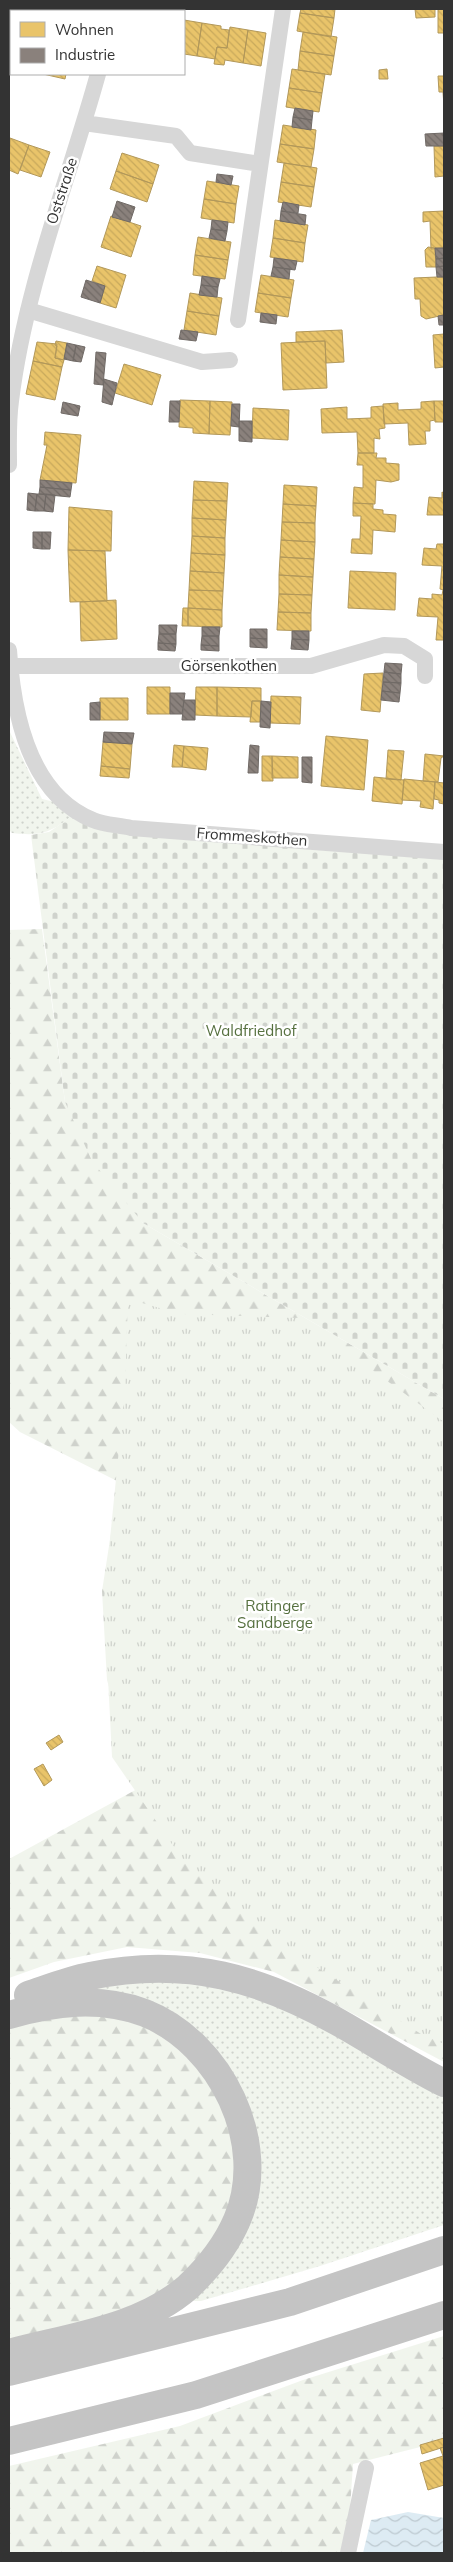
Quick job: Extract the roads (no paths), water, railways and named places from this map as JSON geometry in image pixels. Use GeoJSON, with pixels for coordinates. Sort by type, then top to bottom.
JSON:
{"type":"FeatureCollection","features":[{"type":"Feature","properties":{"kind":"highway"},"geometry":{"type":"LineString","coordinates":[[9,2000],[89,1976],[139,1969],[169,1968],[223,1974],[254,1983],[293,1998],[444,2083]]}},
{"type":"Feature","properties":{"kind":"highway"},"geometry":{"type":"LineString","coordinates":[[9,2015],[44,2005],[106,2003],[146,2014],[166,2024],[183,2036],[210,2062],[226,2086],[242,2132],[246,2162],[244,2192],[238,2219],[210,2265],[187,2287],[150,2312],[124,2322],[9,2352]]}},
{"type":"Feature","properties":{"kind":"highway"},"geometry":{"type":"LineString","coordinates":[[9,2372],[290,2302],[444,2250]]}},
{"type":"Feature","properties":{"kind":"highway"},"geometry":{"type":"LineString","coordinates":[[9,2441],[196,2395],[444,2316]]}},
{"type":"Feature","properties":{"kind":"street"},"geometry":{"type":"LineString","coordinates":[[238,320],[283,9]]}},
{"type":"Feature","properties":{"kind":"street","name":"Oststraße"},"geometry":{"type":"LineString","coordinates":[[9,465],[11,401],[28,310],[50,229],[98,75]]}},
{"type":"Feature","properties":{"kind":"street"},"geometry":{"type":"LineString","coordinates":[[84,123],[176,136],[190,153],[260,164]]}},
{"type":"Feature","properties":{"kind":"street"},"geometry":{"type":"LineString","coordinates":[[28,310],[202,362],[230,360]]}},
{"type":"Feature","properties":{"kind":"street","name":"Görsenkothen"},"geometry":{"type":"LineString","coordinates":[[9,658],[311,666],[384,646],[404,646],[425,659],[424,676]]}},
{"type":"Feature","properties":{"kind":"street","name":"Frommeskothen"},"geometry":{"type":"LineString","coordinates":[[9,658],[14,701],[25,740],[49,788],[64,804],[94,821],[131,828],[444,852]]}},
{"type":"Feature","properties":{"kind":"street"},"geometry":{"type":"LineString","coordinates":[[348,2553],[355,2531],[366,2468]]}},
{"type":"Feature","properties":{"kind":"water"},"geometry":{"type":"Polygon","coordinates":[[[408,2512],[444,2518],[444,2553],[363,2553],[371,2520],[408,2512]]]}},
{"type":"Feature","properties":{"kind":"park label","name":"Waldfriedhof"},"geometry":{"type":"Point","coordinates":[251,1031]}},
{"type":"Feature","properties":{"kind":"park label","name":"Ratinger Sandberge"},"geometry":{"type":"Point","coordinates":[275,1614]}}]}
